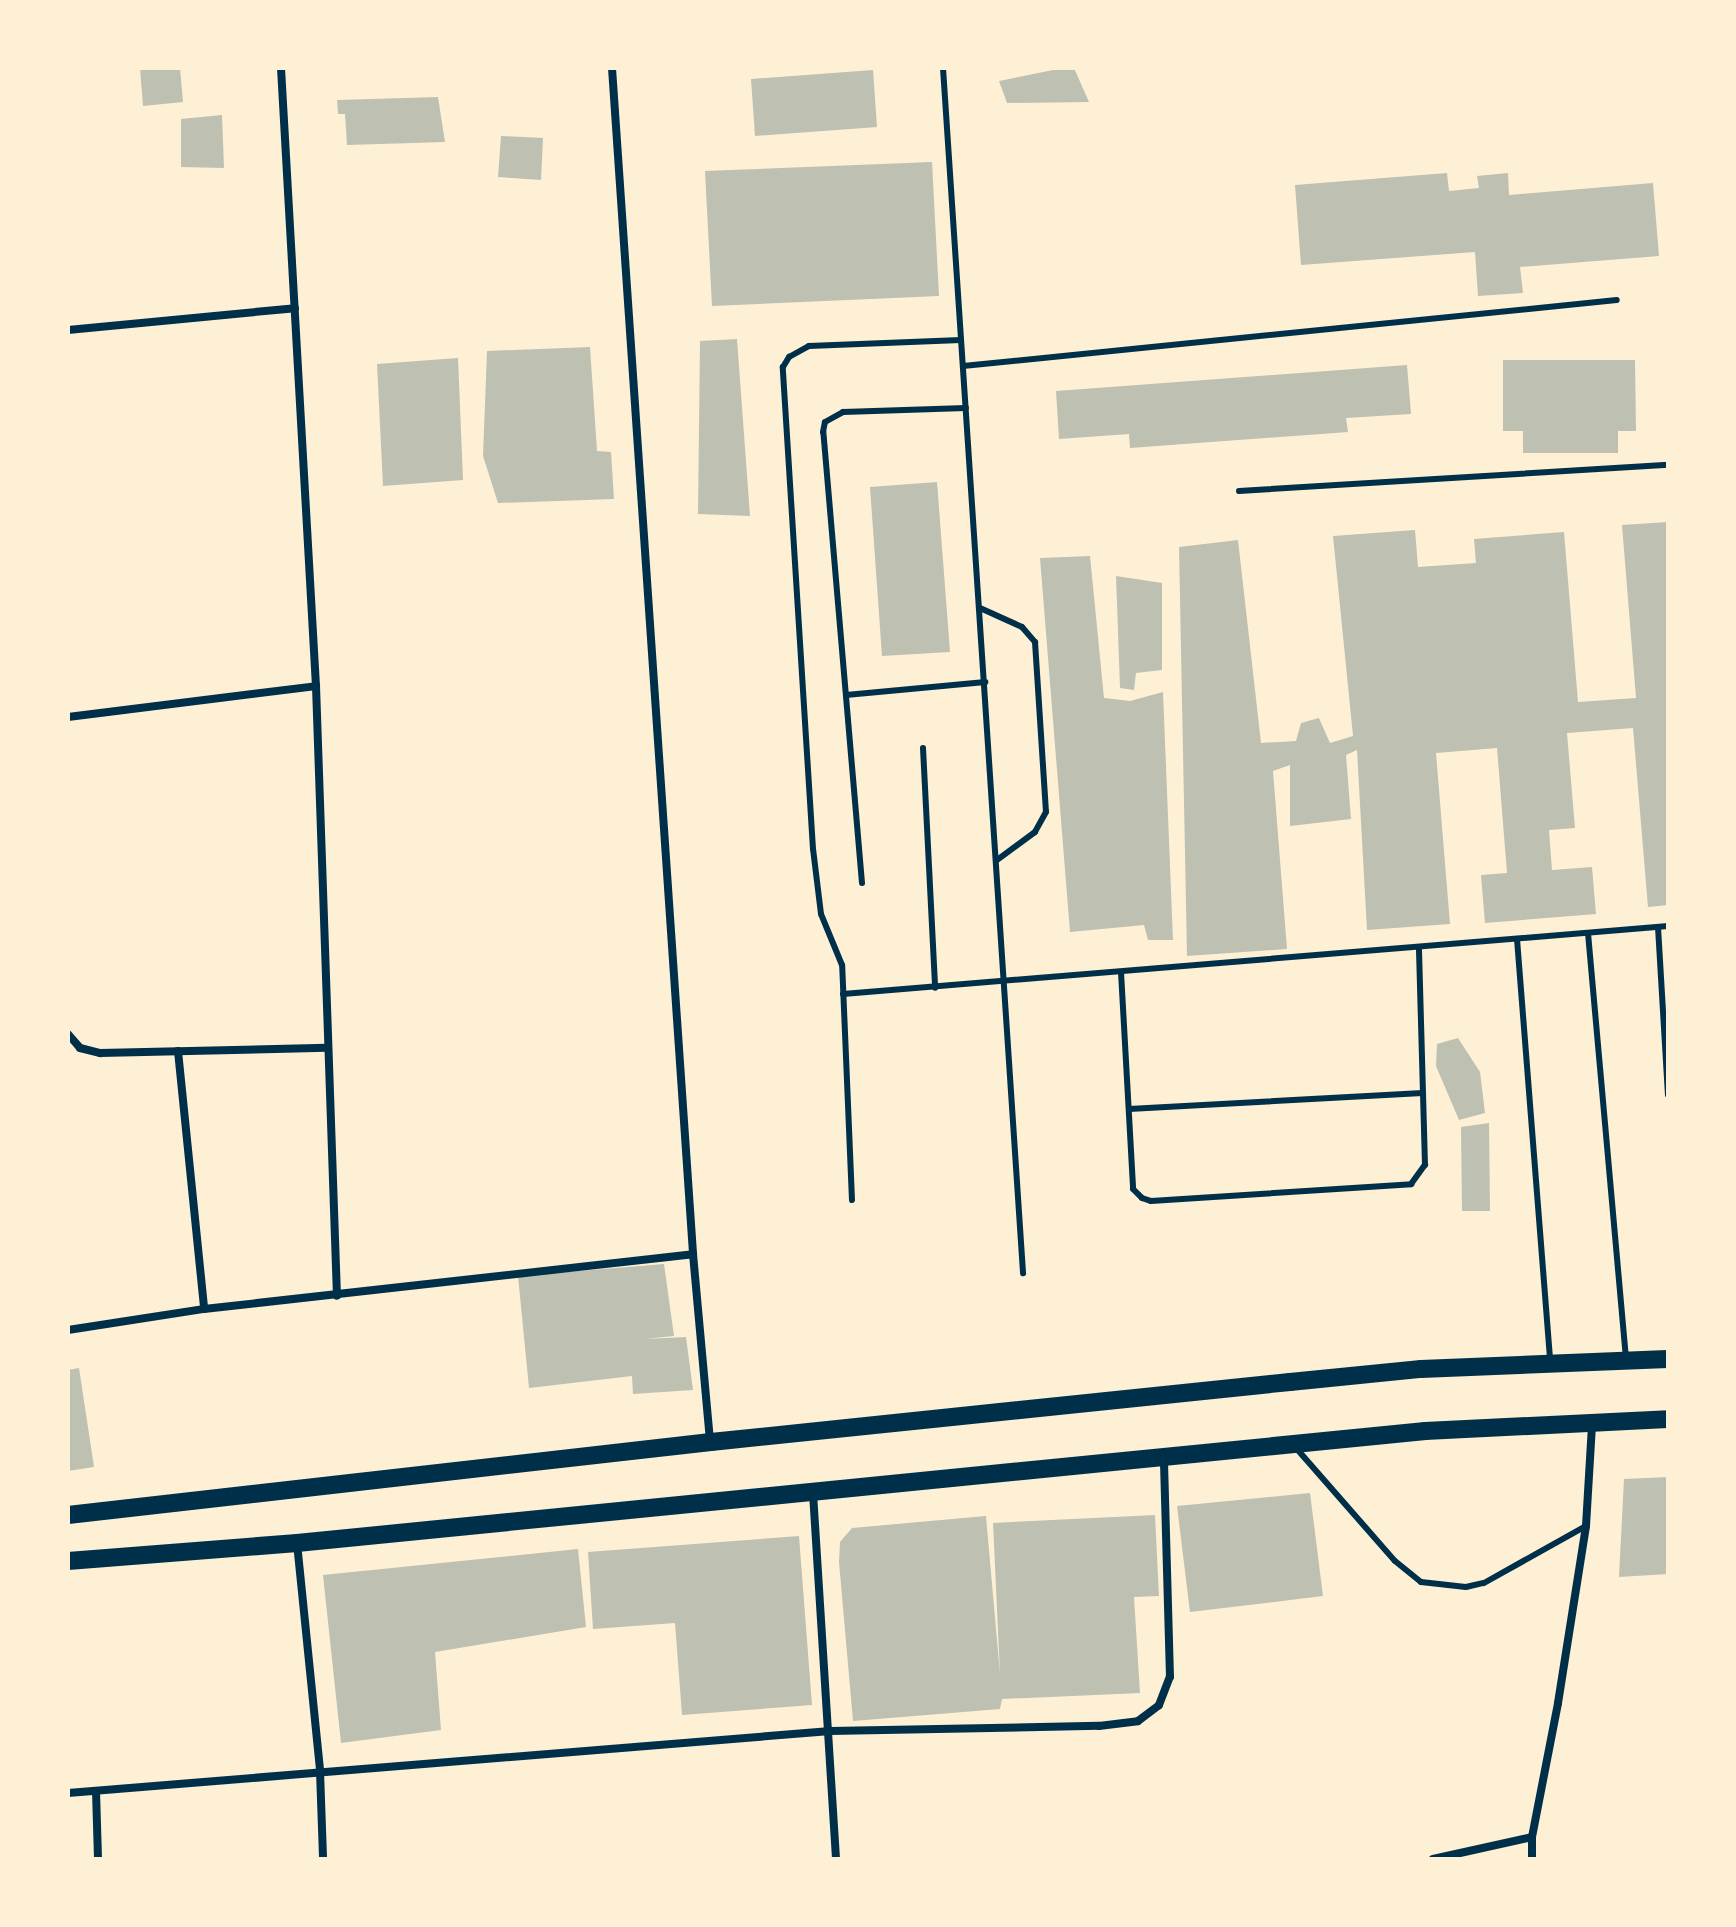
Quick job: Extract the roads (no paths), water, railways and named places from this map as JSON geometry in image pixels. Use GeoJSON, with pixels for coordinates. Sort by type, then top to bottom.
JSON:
{"type":"FeatureCollection","features":[{"type":"Feature","properties":{"kind":"main road"},"geometry":{"type":"LineString","coordinates":[[68,1515],[711,1442],[1348,1376],[1550,1362],[1668,1359]]}},
{"type":"Feature","properties":{"kind":"main road"},"geometry":{"type":"LineString","coordinates":[[68,1561],[297,1543],[1425,1431],[1668,1419]]}},
{"type":"Feature","properties":{"kind":"street"},"geometry":{"type":"LineString","coordinates":[[281,68],[316,686],[337,1296]]}},
{"type":"Feature","properties":{"kind":"street"},"geometry":{"type":"LineString","coordinates":[[612,68],[693,1254],[711,1442]]}},
{"type":"Feature","properties":{"kind":"street"},"geometry":{"type":"LineString","coordinates":[[68,330],[295,308]]}},
{"type":"Feature","properties":{"kind":"street"},"geometry":{"type":"LineString","coordinates":[[68,717],[316,686]]}},
{"type":"Feature","properties":{"kind":"street"},"geometry":{"type":"LineString","coordinates":[[68,1034],[73,1042],[90,1052],[327,1048]]}},
{"type":"Feature","properties":{"kind":"street"},"geometry":{"type":"LineString","coordinates":[[178,1051],[204,1309]]}},
{"type":"Feature","properties":{"kind":"street"},"geometry":{"type":"LineString","coordinates":[[68,1330],[204,1309],[693,1254]]}},
{"type":"Feature","properties":{"kind":"street"},"geometry":{"type":"LineString","coordinates":[[1532,1859],[1532,1837],[1558,1703],[1586,1526],[1592,1423]]}},
{"type":"Feature","properties":{"kind":"street"},"geometry":{"type":"LineString","coordinates":[[68,1793],[830,1731],[1099,1726],[1138,1721],[1152,1713],[1166,1692],[1170,1677],[1164,1457]]}},
{"type":"Feature","properties":{"kind":"street"},"geometry":{"type":"LineString","coordinates":[[813,1491],[836,1859]]}},
{"type":"Feature","properties":{"kind":"street"},"geometry":{"type":"LineString","coordinates":[[297,1543],[320,1771],[323,1859]]}},
{"type":"Feature","properties":{"kind":"street"},"geometry":{"type":"LineString","coordinates":[[96,1791],[98,1859]]}},
{"type":"Feature","properties":{"kind":"street"},"geometry":{"type":"LineString","coordinates":[[1433,1859],[1532,1837]]}},
{"type":"Feature","properties":{"kind":"lane"},"geometry":{"type":"LineString","coordinates":[[943,68],[1023,1273]]}},
{"type":"Feature","properties":{"kind":"lane"},"geometry":{"type":"LineString","coordinates":[[963,366],[1617,300]]}},
{"type":"Feature","properties":{"kind":"lane"},"geometry":{"type":"LineString","coordinates":[[852,1200],[842,965],[821,914],[813,849],[783,367],[789,357],[809,346],[961,340]]}},
{"type":"Feature","properties":{"kind":"lane"},"geometry":{"type":"LineString","coordinates":[[862,883],[823,432],[825,422],[843,412],[966,408]]}},
{"type":"Feature","properties":{"kind":"lane"},"geometry":{"type":"LineString","coordinates":[[1239,491],[1668,465]]}},
{"type":"Feature","properties":{"kind":"lane"},"geometry":{"type":"LineString","coordinates":[[980,608],[1022,627],[1035,642],[1046,812],[1035,832],[997,860]]}},
{"type":"Feature","properties":{"kind":"lane"},"geometry":{"type":"LineString","coordinates":[[846,695],[985,682]]}},
{"type":"Feature","properties":{"kind":"lane"},"geometry":{"type":"LineString","coordinates":[[923,748],[935,988]]}},
{"type":"Feature","properties":{"kind":"lane"},"geometry":{"type":"LineString","coordinates":[[843,994],[1668,926]]}},
{"type":"Feature","properties":{"kind":"lane"},"geometry":{"type":"LineString","coordinates":[[1658,927],[1665,989],[1668,1095]]}},
{"type":"Feature","properties":{"kind":"lane"},"geometry":{"type":"LineString","coordinates":[[1588,933],[1626,1361]]}},
{"type":"Feature","properties":{"kind":"lane"},"geometry":{"type":"LineString","coordinates":[[1517,939],[1550,1362]]}},
{"type":"Feature","properties":{"kind":"lane"},"geometry":{"type":"LineString","coordinates":[[1121,972],[1133,1189],[1151,1201],[1411,1184],[1425,1165],[1419,947]]}},
{"type":"Feature","properties":{"kind":"lane"},"geometry":{"type":"LineString","coordinates":[[1129,1109],[1423,1093]]}},
{"type":"Feature","properties":{"kind":"lane"},"geometry":{"type":"LineString","coordinates":[[1292,1443],[1395,1561],[1421,1582],[1466,1587],[1484,1583],[1586,1526]]}}]}
